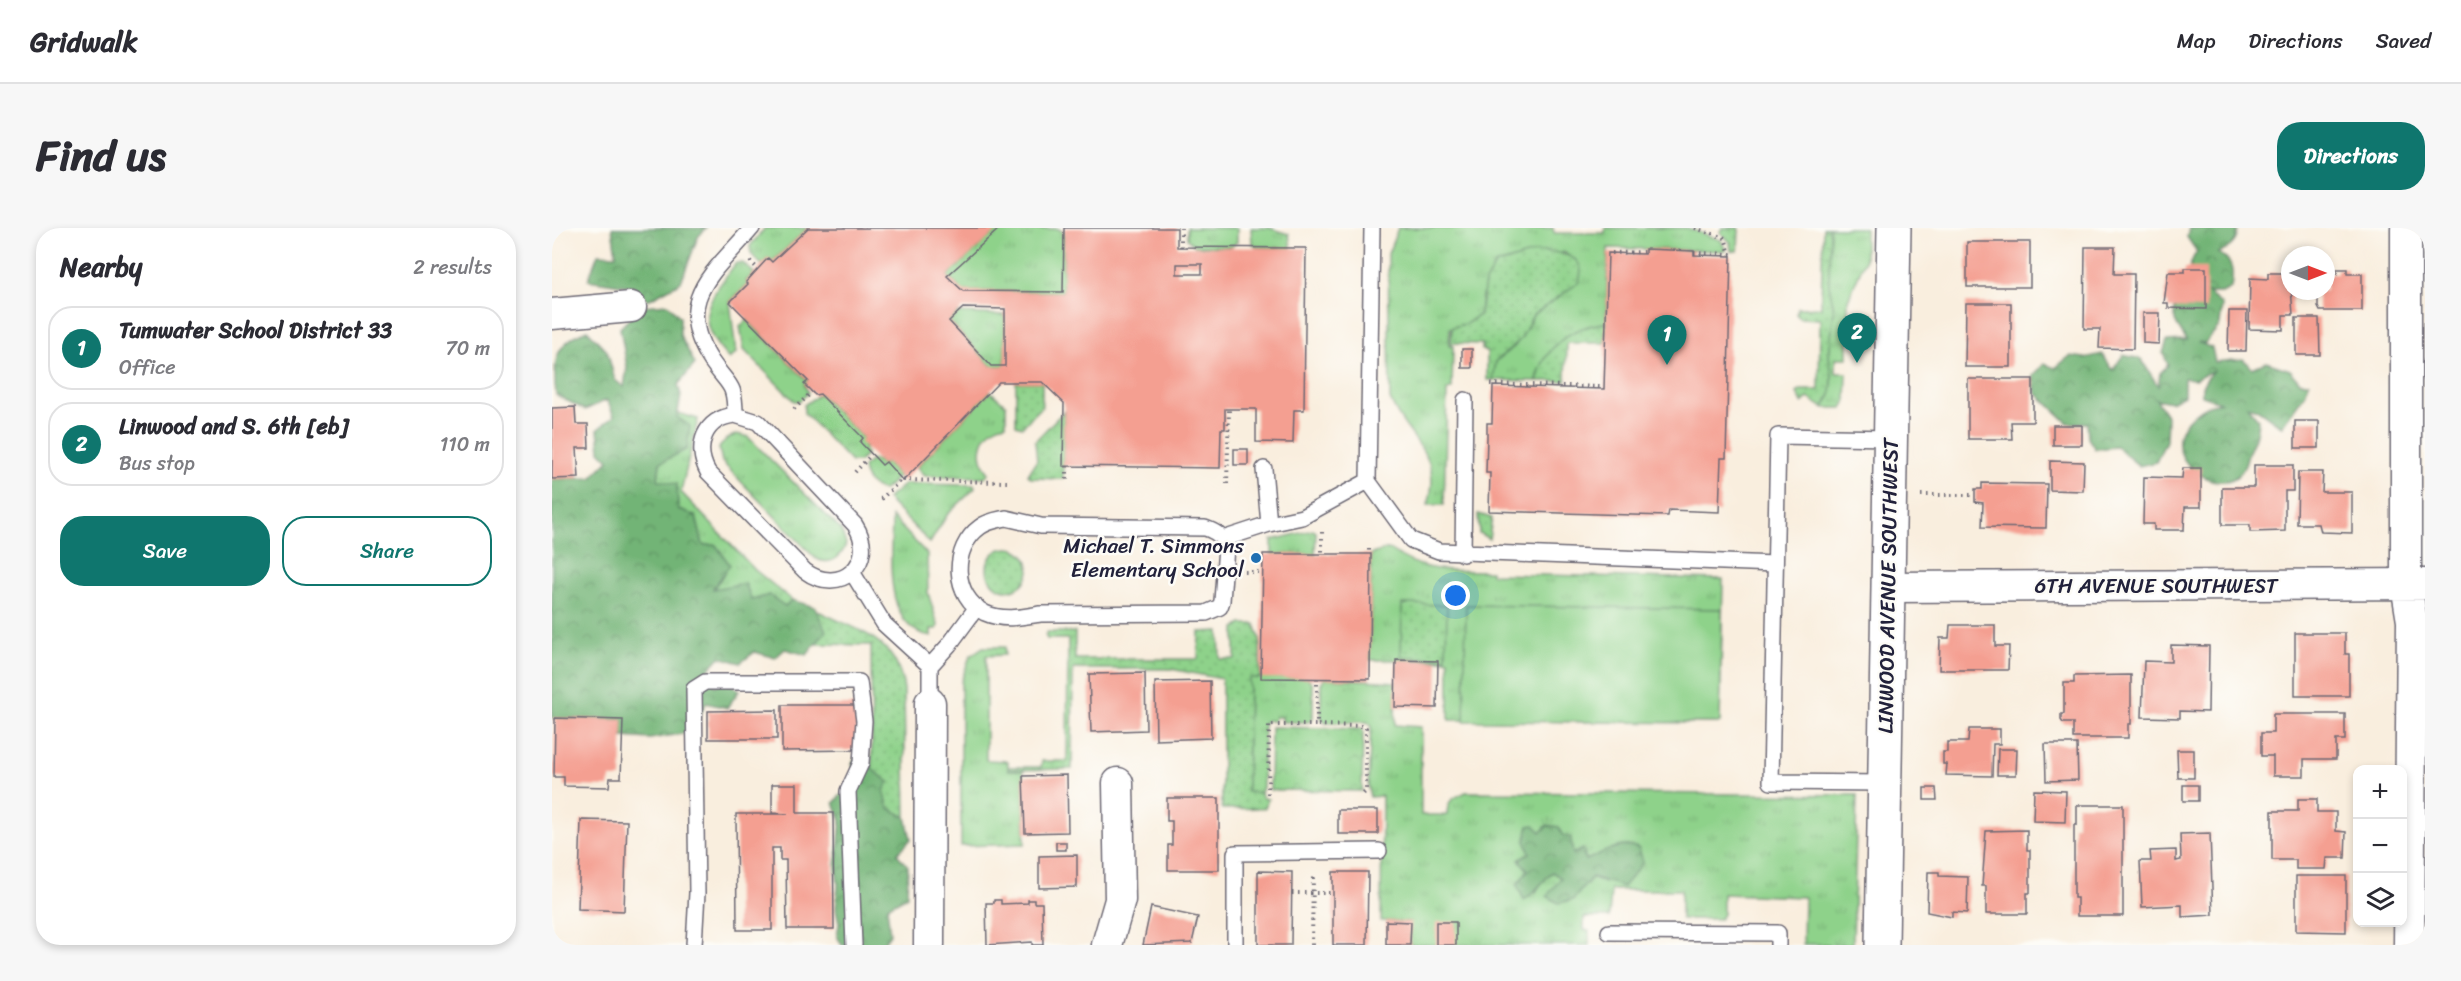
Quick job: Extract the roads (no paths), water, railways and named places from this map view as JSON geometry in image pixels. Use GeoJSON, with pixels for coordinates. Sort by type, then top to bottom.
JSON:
{"type":"FeatureCollection","features":[{"type":"Feature","properties":{"kind":"street","name":"LINWOOD AVENUE SOUTHWEST"},"geometry":{"type":"LineString","coordinates":[[1882,945],[1894,228]]}},
{"type":"Feature","properties":{"kind":"street"},"geometry":{"type":"LineString","coordinates":[[2406,228],[2415,584],[2412,621],[2409,945]]}},
{"type":"Feature","properties":{"kind":"street"},"geometry":{"type":"LineString","coordinates":[[552,314],[631,307]]}},
{"type":"Feature","properties":{"kind":"street","name":"6TH AVENUE SOUTHWEST"},"geometry":{"type":"LineString","coordinates":[[1888,587],[2415,584]]}},
{"type":"Feature","properties":{"kind":"street"},"geometry":{"type":"LineString","coordinates":[[928,945],[930,703]]}},
{"type":"Feature","properties":{"kind":"street"},"geometry":{"type":"LineString","coordinates":[[1107,945],[1120,900],[1118,783]]}},
{"type":"Feature","properties":{"kind":"lane"},"geometry":{"type":"LineString","coordinates":[[735,415],[735,392],[700,340],[695,306],[699,291],[752,228]]}},
{"type":"Feature","properties":{"kind":"lane"},"geometry":{"type":"LineString","coordinates":[[1372,228],[1368,482],[1411,540],[1439,551],[1462,554],[1774,564]]}},
{"type":"Feature","properties":{"kind":"lane"},"geometry":{"type":"LineString","coordinates":[[1462,554],[1465,400]]}},
{"type":"Feature","properties":{"kind":"lane"},"geometry":{"type":"LineString","coordinates":[[735,415],[758,422],[855,525],[862,540],[863,550],[852,572],[828,581],[811,576],[708,472],[700,453],[704,435],[716,421],[735,415]]}},
{"type":"Feature","properties":{"kind":"lane"},"geometry":{"type":"LineString","coordinates":[[1883,783],[1771,782],[1774,564],[1778,436],[1891,438]]}},
{"type":"Feature","properties":{"kind":"lane"},"geometry":{"type":"LineString","coordinates":[[1264,469],[1269,524]]}},
{"type":"Feature","properties":{"kind":"lane"},"geometry":{"type":"LineString","coordinates":[[1223,539],[1269,524],[1302,517],[1368,482]]}},
{"type":"Feature","properties":{"kind":"lane"},"geometry":{"type":"LineString","coordinates":[[1006,518],[1041,526],[1205,528],[1216,531],[1223,539],[1226,547],[1225,593],[1220,607],[1206,614],[1040,614],[1002,618],[976,607],[960,581],[958,563],[964,544],[974,532],[990,522],[1006,518]]}},
{"type":"Feature","properties":{"kind":"lane"},"geometry":{"type":"LineString","coordinates":[[852,572],[884,624],[930,666]]}},
{"type":"Feature","properties":{"kind":"lane"},"geometry":{"type":"LineString","coordinates":[[930,703],[930,666],[949,645],[976,607]]}},
{"type":"Feature","properties":{"kind":"lane"},"geometry":{"type":"LineString","coordinates":[[694,945],[697,893],[694,689],[705,682],[814,680],[859,682],[864,721],[861,763],[848,791],[854,945]]}},
{"type":"Feature","properties":{"kind":"lane"},"geometry":{"type":"LineString","coordinates":[[1234,945],[1235,853],[1379,851]]}},
{"type":"Feature","properties":{"kind":"lane"},"geometry":{"type":"LineString","coordinates":[[1609,932],[1778,933],[1778,945]]}},
{"type":"Feature","properties":{"kind":"place","name":"Linwood and S. 6th [eb]"},"geometry":{"type":"Point","coordinates":[1857,363]}},
{"type":"Feature","properties":{"kind":"place","name":"Tumwater School District 33"},"geometry":{"type":"Point","coordinates":[1667,365]}},
{"type":"Feature","properties":{"kind":"place","name":"Michael T. Simmons Elementary School"},"geometry":{"type":"Point","coordinates":[1256,558]}}]}
